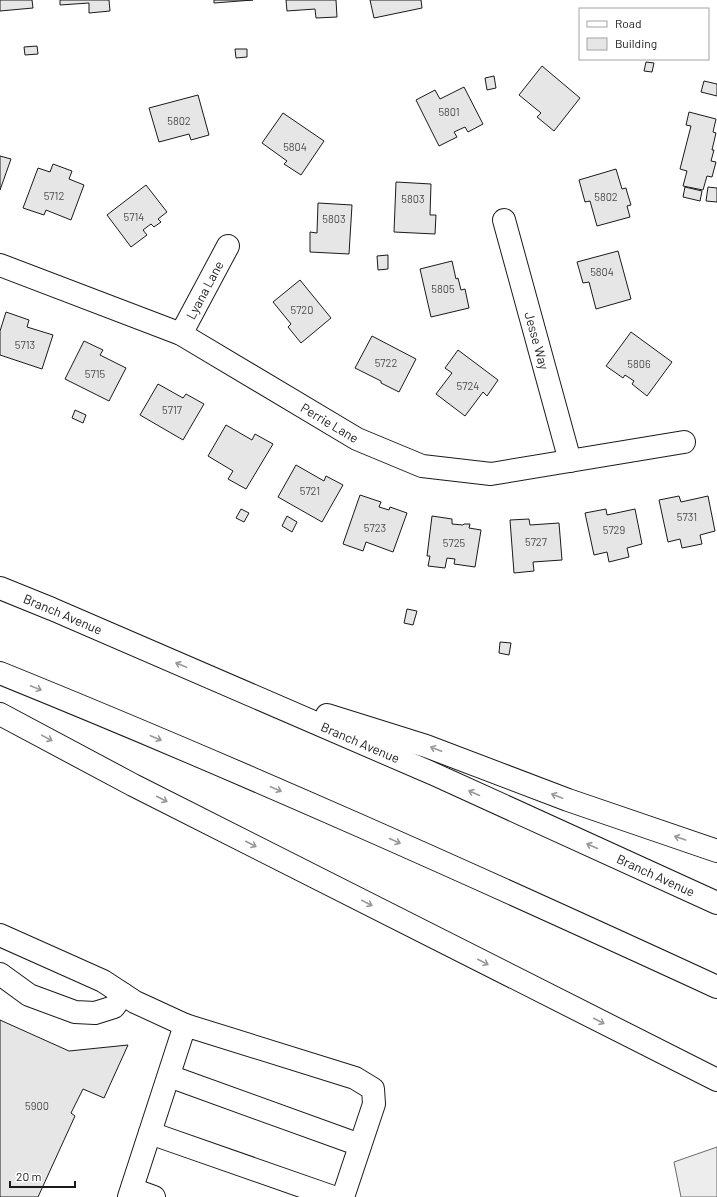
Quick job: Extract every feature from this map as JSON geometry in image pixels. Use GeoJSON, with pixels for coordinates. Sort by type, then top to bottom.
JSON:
{"type":"FeatureCollection","features":[{"type":"Feature","properties":{"kind":"main road","name":"Jesse Way"},"geometry":{"type":"LineString","coordinates":[[504,220],[570,461]]}},
{"type":"Feature","properties":{"kind":"main road","name":"Lyana Lane"},"geometry":{"type":"LineString","coordinates":[[181,334],[228,246]]}},
{"type":"Feature","properties":{"kind":"main road","name":"Perrie Lane"},"geometry":{"type":"LineString","coordinates":[[0,265],[181,334],[356,439],[422,466],[491,474],[684,442]]}},
{"type":"Feature","properties":{"kind":"main road","name":"Branch Avenue"},"geometry":{"type":"LineString","coordinates":[[0,588],[443,778],[717,903]]}},
{"type":"Feature","properties":{"kind":"main road"},"geometry":{"type":"LineString","coordinates":[[0,673],[311,804],[523,898],[717,987]]}},
{"type":"Feature","properties":{"kind":"main road"},"geometry":{"type":"LineString","coordinates":[[217,680],[426,746],[568,800],[717,850]]}},
{"type":"Feature","properties":{"kind":"main road"},"geometry":{"type":"LineString","coordinates":[[0,714],[133,785],[717,1080]]}},
{"type":"Feature","properties":{"kind":"main road"},"geometry":{"type":"LineString","coordinates":[[0,935],[103,981],[135,1002],[185,1025],[355,1078],[373,1089],[374,1104],[343,1197]]}},
{"type":"Feature","properties":{"kind":"main road"},"geometry":{"type":"LineString","coordinates":[[0,974],[29,995],[75,1012],[95,1013],[114,1007],[123,994]]}},
{"type":"Feature","properties":{"kind":"main road"},"geometry":{"type":"LineString","coordinates":[[154,1197],[131,1193],[185,1025]]}},
{"type":"Feature","properties":{"kind":"main road"},"geometry":{"type":"LineString","coordinates":[[169,1076],[360,1145]]}},
{"type":"Feature","properties":{"kind":"main road"},"geometry":{"type":"LineString","coordinates":[[150,1132],[333,1197]]}},
{"type":"Feature","properties":{"kind":"shaded area"},"geometry":{"type":"Polygon","coordinates":[[[717,1147],[717,1197],[681,1197],[674,1162],[717,1147]]]}},
{"type":"Feature","properties":{"kind":"building"},"geometry":{"type":"Polygon","coordinates":[[[0,0],[32,0],[33,8],[0,11],[0,0]]]}},
{"type":"Feature","properties":{"kind":"building"},"geometry":{"type":"Polygon","coordinates":[[[60,0],[109,0],[110,11],[89,13],[89,3],[60,5],[60,0]]]}},
{"type":"Feature","properties":{"kind":"building"},"geometry":{"type":"Polygon","coordinates":[[[214,0],[253,0],[214,3],[214,0]]]}},
{"type":"Feature","properties":{"kind":"building"},"geometry":{"type":"Polygon","coordinates":[[[286,0],[336,0],[337,17],[316,18],[315,9],[287,11],[286,0]]]}},
{"type":"Feature","properties":{"kind":"building"},"geometry":{"type":"Polygon","coordinates":[[[370,0],[421,0],[422,8],[374,18],[370,0]]]}},
{"type":"Feature","properties":{"kind":"building"},"geometry":{"type":"Polygon","coordinates":[[[37,46],[38,54],[25,55],[24,47],[37,46]]]}},
{"type":"Feature","properties":{"kind":"building"},"geometry":{"type":"Polygon","coordinates":[[[235,49],[247,49],[247,57],[236,58],[235,49]]]}},
{"type":"Feature","properties":{"kind":"building"},"geometry":{"type":"Polygon","coordinates":[[[646,62],[654,63],[652,72],[644,71],[646,62]]]}},
{"type":"Feature","properties":{"kind":"building"},"geometry":{"type":"Polygon","coordinates":[[[542,66],[580,98],[554,131],[537,117],[541,113],[519,95],[542,66]]]}},
{"type":"Feature","properties":{"kind":"building"},"geometry":{"type":"Polygon","coordinates":[[[494,76],[496,88],[487,90],[485,78],[494,76]]]}},
{"type":"Feature","properties":{"kind":"building"},"geometry":{"type":"Polygon","coordinates":[[[704,81],[717,84],[717,96],[701,92],[704,81]]]}},
{"type":"Feature","properties":{"kind":"building"},"geometry":{"type":"Polygon","coordinates":[[[464,87],[483,124],[468,132],[465,127],[454,132],[457,137],[439,146],[416,100],[435,90],[440,99],[464,87]]]}},
{"type":"Feature","properties":{"kind":"building"},"geometry":{"type":"Polygon","coordinates":[[[198,95],[209,135],[191,140],[189,134],[159,142],[149,108],[198,95]]]}},
{"type":"Feature","properties":{"kind":"building"},"geometry":{"type":"Polygon","coordinates":[[[689,112],[716,119],[713,132],[716,133],[712,150],[714,150],[711,161],[716,162],[712,177],[707,176],[703,190],[683,186],[687,171],[680,169],[691,126],[686,125],[689,112]]]}},
{"type":"Feature","properties":{"kind":"building"},"geometry":{"type":"Polygon","coordinates":[[[283,113],[324,141],[301,175],[284,164],[287,161],[262,143],[283,113]]]}},
{"type":"Feature","properties":{"kind":"building"},"geometry":{"type":"Polygon","coordinates":[[[0,156],[11,159],[0,190],[0,156]]]}},
{"type":"Feature","properties":{"kind":"building"},"geometry":{"type":"Polygon","coordinates":[[[53,164],[72,171],[69,179],[84,185],[71,220],[46,210],[44,215],[23,208],[38,168],[50,172],[53,164]]]}},
{"type":"Feature","properties":{"kind":"building"},"geometry":{"type":"Polygon","coordinates":[[[616,169],[622,189],[626,188],[631,205],[627,206],[630,217],[597,226],[590,201],[585,202],[579,180],[616,169]]]}},
{"type":"Feature","properties":{"kind":"building"},"geometry":{"type":"Polygon","coordinates":[[[396,182],[431,184],[430,215],[436,215],[435,234],[394,232],[396,182]]]}},
{"type":"Feature","properties":{"kind":"building"},"geometry":{"type":"Polygon","coordinates":[[[146,185],[167,212],[158,219],[161,222],[154,227],[151,224],[143,230],[147,235],[131,247],[107,215],[146,185]]]}},
{"type":"Feature","properties":{"kind":"building"},"geometry":{"type":"Polygon","coordinates":[[[685,187],[702,191],[700,201],[683,197],[685,187]]]}},
{"type":"Feature","properties":{"kind":"building"},"geometry":{"type":"Polygon","coordinates":[[[708,187],[717,188],[717,202],[706,201],[708,187]]]}},
{"type":"Feature","properties":{"kind":"building"},"geometry":{"type":"Polygon","coordinates":[[[318,203],[352,205],[349,254],[310,252],[310,232],[317,233],[318,203]]]}},
{"type":"Feature","properties":{"kind":"building"},"geometry":{"type":"Polygon","coordinates":[[[618,251],[631,299],[596,309],[589,282],[583,283],[577,262],[618,251]]]}},
{"type":"Feature","properties":{"kind":"building"},"geometry":{"type":"Polygon","coordinates":[[[388,255],[388,269],[378,270],[377,256],[388,255]]]}},
{"type":"Feature","properties":{"kind":"building"},"geometry":{"type":"Polygon","coordinates":[[[452,261],[456,279],[458,278],[461,290],[465,289],[469,308],[431,317],[420,269],[452,261]]]}},
{"type":"Feature","properties":{"kind":"building"},"geometry":{"type":"Polygon","coordinates":[[[300,280],[331,318],[301,343],[288,327],[291,324],[273,302],[300,280]]]}},
{"type":"Feature","properties":{"kind":"building"},"geometry":{"type":"Polygon","coordinates":[[[6,312],[29,320],[27,327],[53,335],[42,369],[0,355],[0,331],[6,312]]]}},
{"type":"Feature","properties":{"kind":"building"},"geometry":{"type":"Polygon","coordinates":[[[631,332],[672,362],[647,396],[632,384],[634,381],[625,375],[623,378],[606,366],[631,332]]]}},
{"type":"Feature","properties":{"kind":"building"},"geometry":{"type":"Polygon","coordinates":[[[372,336],[416,359],[399,392],[355,368],[372,336]]]}},
{"type":"Feature","properties":{"kind":"building"},"geometry":{"type":"Polygon","coordinates":[[[84,341],[103,350],[100,355],[126,368],[109,401],[65,379],[84,341]]]}},
{"type":"Feature","properties":{"kind":"building"},"geometry":{"type":"Polygon","coordinates":[[[458,350],[498,380],[487,396],[483,392],[465,416],[436,394],[452,373],[445,368],[458,350]]]}},
{"type":"Feature","properties":{"kind":"building"},"geometry":{"type":"Polygon","coordinates":[[[158,384],[183,398],[186,394],[204,404],[183,440],[140,415],[158,384]]]}},
{"type":"Feature","properties":{"kind":"building"},"geometry":{"type":"Polygon","coordinates":[[[75,410],[86,415],[83,423],[72,418],[75,410]]]}},
{"type":"Feature","properties":{"kind":"building"},"geometry":{"type":"Polygon","coordinates":[[[226,425],[252,440],[255,434],[273,444],[246,489],[228,479],[233,471],[208,456],[226,425]]]}},
{"type":"Feature","properties":{"kind":"building"},"geometry":{"type":"Polygon","coordinates":[[[296,465],[324,481],[326,476],[343,485],[322,522],[278,497],[296,465]]]}},
{"type":"Feature","properties":{"kind":"building"},"geometry":{"type":"Polygon","coordinates":[[[360,495],[381,502],[379,507],[389,510],[390,507],[407,513],[393,552],[366,542],[363,551],[343,544],[360,495]]]}},
{"type":"Feature","properties":{"kind":"building"},"geometry":{"type":"Polygon","coordinates":[[[679,496],[681,502],[708,496],[715,531],[700,535],[702,544],[682,548],[680,539],[668,542],[659,500],[679,496]]]}},
{"type":"Feature","properties":{"kind":"building"},"geometry":{"type":"Polygon","coordinates":[[[241,509],[249,513],[244,522],[236,518],[241,509]]]}},
{"type":"Feature","properties":{"kind":"building"},"geometry":{"type":"Polygon","coordinates":[[[606,509],[607,515],[635,509],[642,544],[627,548],[629,557],[609,562],[607,552],[594,555],[585,513],[606,509]]]}},
{"type":"Feature","properties":{"kind":"building"},"geometry":{"type":"Polygon","coordinates":[[[287,516],[297,522],[292,532],[282,526],[287,516]]]}},
{"type":"Feature","properties":{"kind":"building"},"geometry":{"type":"Polygon","coordinates":[[[432,516],[452,519],[452,524],[470,524],[469,528],[481,530],[475,567],[454,564],[455,559],[447,558],[445,568],[428,566],[430,556],[427,556],[432,516]]]}},
{"type":"Feature","properties":{"kind":"building"},"geometry":{"type":"Polygon","coordinates":[[[529,519],[530,525],[559,523],[562,560],[533,562],[534,571],[514,573],[510,520],[529,519]]]}},
{"type":"Feature","properties":{"kind":"building"},"geometry":{"type":"Polygon","coordinates":[[[407,609],[417,611],[413,625],[404,623],[407,609]]]}},
{"type":"Feature","properties":{"kind":"building"},"geometry":{"type":"Polygon","coordinates":[[[500,642],[511,643],[509,655],[499,653],[500,642]]]}},
{"type":"Feature","properties":{"kind":"building"},"geometry":{"type":"Polygon","coordinates":[[[0,1020],[69,1051],[128,1045],[104,1098],[83,1089],[71,1113],[75,1116],[38,1197],[0,1197],[0,1020]]]}}]}
